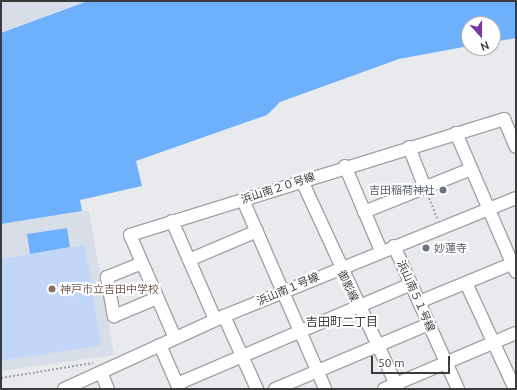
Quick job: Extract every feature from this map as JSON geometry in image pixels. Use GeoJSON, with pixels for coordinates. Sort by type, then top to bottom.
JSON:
{"type":"FeatureCollection","features":[{"type":"Feature","properties":{"kind":"street","name":"浜山南２０号線"},"geometry":{"type":"LineString","coordinates":[[174,338],[130,234],[243,200],[345,166],[504,119],[516,147]]}},
{"type":"Feature","properties":{"kind":"street"},"geometry":{"type":"LineString","coordinates":[[419,302],[466,283],[515,266],[488,210],[456,133]]}},
{"type":"Feature","properties":{"kind":"street"},"geometry":{"type":"LineString","coordinates":[[409,147],[425,188]]}},
{"type":"Feature","properties":{"kind":"street"},"geometry":{"type":"LineString","coordinates":[[345,166],[381,251]]}},
{"type":"Feature","properties":{"kind":"street"},"geometry":{"type":"LineString","coordinates":[[364,212],[471,169]]}},
{"type":"Feature","properties":{"kind":"street","name":"御影線"},"geometry":{"type":"LineString","coordinates":[[302,181],[339,267],[396,387]]}},
{"type":"Feature","properties":{"kind":"street","name":"浜山南１号線"},"geometry":{"type":"LineString","coordinates":[[64,389],[100,367],[160,345],[339,267],[516,198]]}},
{"type":"Feature","properties":{"kind":"street"},"geometry":{"type":"LineString","coordinates":[[243,200],[325,389]]}},
{"type":"Feature","properties":{"kind":"street"},"geometry":{"type":"LineString","coordinates":[[172,221],[189,260],[242,357],[257,389]]}},
{"type":"Feature","properties":{"kind":"street"},"geometry":{"type":"LineString","coordinates":[[189,260],[257,231]]}},
{"type":"Feature","properties":{"kind":"street","name":"浜山南５１号線"},"geometry":{"type":"LineString","coordinates":[[394,246],[458,389]]}},
{"type":"Feature","properties":{"kind":"street"},"geometry":{"type":"LineString","coordinates":[[142,263],[107,277],[114,316],[157,298]]}},
{"type":"Feature","properties":{"kind":"street"},"geometry":{"type":"LineString","coordinates":[[466,283],[492,343],[515,389]]}},
{"type":"Feature","properties":{"kind":"street"},"geometry":{"type":"LineString","coordinates":[[160,345],[178,386],[411,284]]}},
{"type":"Feature","properties":{"kind":"street"},"geometry":{"type":"LineString","coordinates":[[275,389],[429,324]]}},
{"type":"Feature","properties":{"kind":"street"},"geometry":{"type":"LineString","coordinates":[[384,389],[396,387],[446,363],[516,333]]}},
{"type":"Feature","properties":{"kind":"street"},"geometry":{"type":"LineString","coordinates":[[100,367],[108,389]]}},
{"type":"Feature","properties":{"kind":"path"},"geometry":{"type":"LineString","coordinates":[[425,188],[441,228]]}},
{"type":"Feature","properties":{"kind":"path"},"geometry":{"type":"LineString","coordinates":[[1,378],[100,367]]}},
{"type":"Feature","properties":{"kind":"shaded area"},"geometry":{"type":"Polygon","coordinates":[[[1,1],[88,1],[1,33],[1,1]]]}},
{"type":"Feature","properties":{"kind":"shaded area","name":"神戸市立吉田中学校"},"geometry":{"type":"Polygon","coordinates":[[[89,210],[114,355],[1,371],[1,224],[89,210]]]}},
{"type":"Feature","properties":{"kind":"shaded area","name":"神戸市立吉田中学校"},"geometry":{"type":"Polygon","coordinates":[[[85,245],[101,345],[1,361],[1,259],[85,245]]]}},
{"type":"Feature","properties":{"kind":"water"},"geometry":{"type":"Polygon","coordinates":[[[88,1],[516,1],[516,38],[501,41],[501,16],[461,16],[461,47],[399,59],[280,102],[267,115],[136,161],[142,186],[80,200],[82,211],[1,224],[1,33],[88,1]]]}},
{"type":"Feature","properties":{"kind":"water"},"geometry":{"type":"Polygon","coordinates":[[[67,228],[70,247],[30,254],[27,234],[67,228]]]}},
{"type":"Feature","properties":{"kind":"place","name":"吉田稲荷神社"},"geometry":{"type":"Point","coordinates":[443,190]}},
{"type":"Feature","properties":{"kind":"place","name":"妙蓮寺"},"geometry":{"type":"Point","coordinates":[426,248]}},
{"type":"Feature","properties":{"kind":"place","name":"神戸市立吉田中学校"},"geometry":{"type":"Point","coordinates":[52,289]}},
{"type":"Feature","properties":{"kind":"district","name":"吉田町二丁目"},"geometry":{"type":"Point","coordinates":[342,322]}}]}
